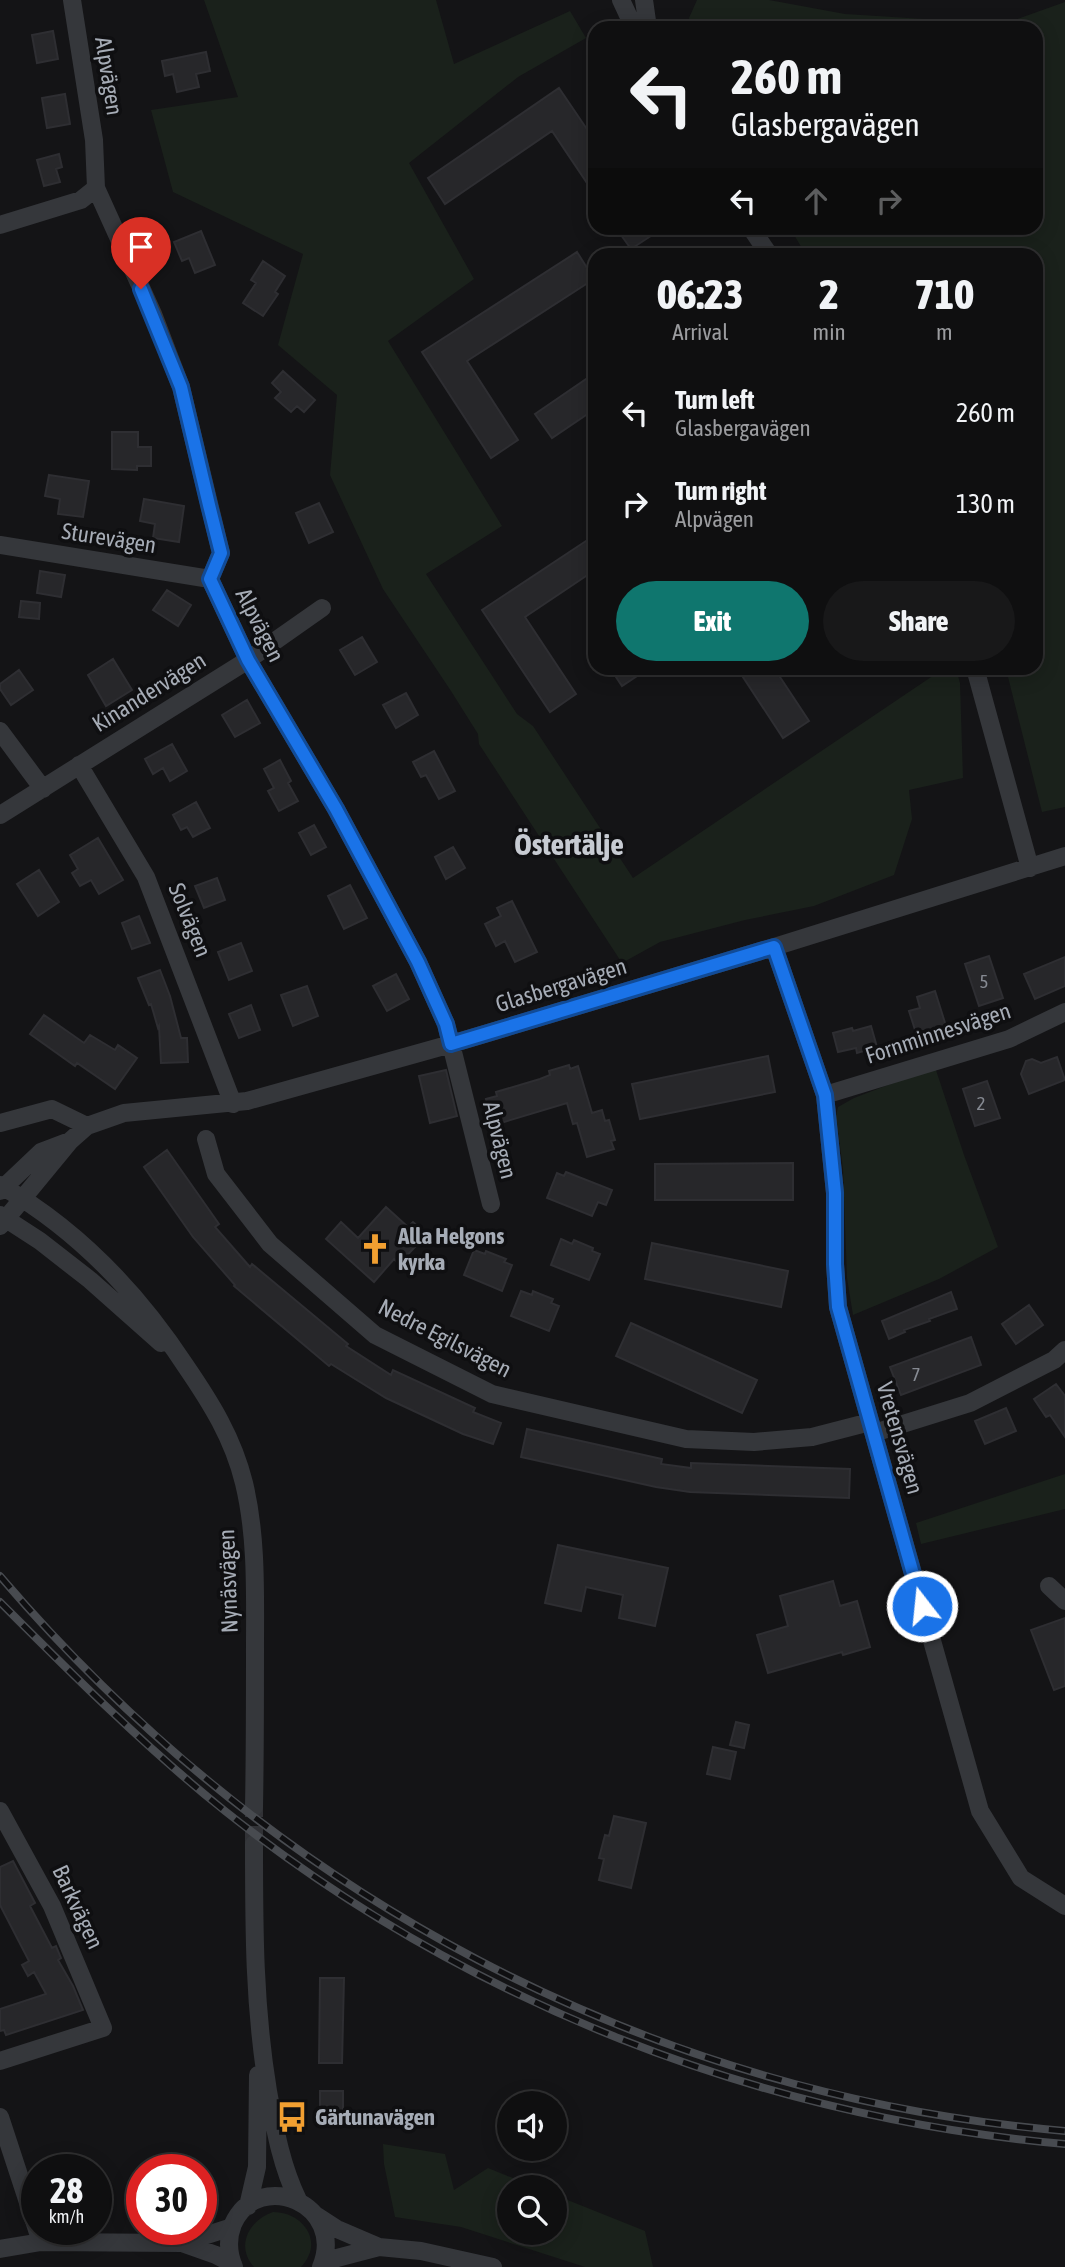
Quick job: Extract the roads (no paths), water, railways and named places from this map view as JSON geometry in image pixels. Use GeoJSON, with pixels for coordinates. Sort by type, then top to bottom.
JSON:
{"type":"FeatureCollection","features":[{"type":"Feature","properties":{"kind":"street","name":"Alpvägen"},"geometry":{"type":"LineString","coordinates":[[72,0],[94,140],[96,188],[153,314],[181,387],[221,553],[210,579],[248,660],[336,809],[418,962],[446,1024],[491,1204]]}},
{"type":"Feature","properties":{"kind":"street"},"geometry":{"type":"LineString","coordinates":[[621,0],[631,21]]}},
{"type":"Feature","properties":{"kind":"street"},"geometry":{"type":"LineString","coordinates":[[644,0],[647,21]]}},
{"type":"Feature","properties":{"kind":"street"},"geometry":{"type":"LineString","coordinates":[[0,225],[81,200],[96,188]]}},
{"type":"Feature","properties":{"kind":"street","name":"Sturevägen"},"geometry":{"type":"LineString","coordinates":[[0,545],[210,579]]}},
{"type":"Feature","properties":{"kind":"street","name":"Kinandervägen"},"geometry":{"type":"LineString","coordinates":[[0,815],[248,660],[322,608]]}},
{"type":"Feature","properties":{"kind":"street"},"geometry":{"type":"LineString","coordinates":[[977,675],[1030,868]]}},
{"type":"Feature","properties":{"kind":"street"},"geometry":{"type":"LineString","coordinates":[[0,732],[43,789]]}},
{"type":"Feature","properties":{"kind":"street","name":"Solvägen"},"geometry":{"type":"LineString","coordinates":[[79,765],[146,877],[233,1104]]}},
{"type":"Feature","properties":{"kind":"street","name":"Glasbergavägen"},"geometry":{"type":"LineString","coordinates":[[2,1220],[24,1199],[70,1141],[87,1126],[124,1113],[233,1104],[451,1044],[1065,856]]}},
{"type":"Feature","properties":{"kind":"street","name":"Vretensvägen"},"geometry":{"type":"LineString","coordinates":[[774,947],[825,1095],[835,1193],[838,1307],[980,1811],[1021,1878],[1065,1906]]}},
{"type":"Feature","properties":{"kind":"street","name":"Fornminnesvägen"},"geometry":{"type":"LineString","coordinates":[[825,1095],[1009,1039],[1065,1012]]}},
{"type":"Feature","properties":{"kind":"street"},"geometry":{"type":"LineString","coordinates":[[0,1123],[52,1109],[87,1126]]}},
{"type":"Feature","properties":{"kind":"street","name":"Nedre Egilsvägen"},"geometry":{"type":"LineString","coordinates":[[206,1139],[216,1174],[270,1244],[375,1335],[492,1394],[686,1439],[754,1442],[812,1437],[872,1427],[970,1403],[1054,1360],[1065,1350]]}},
{"type":"Feature","properties":{"kind":"street","name":"Glasbergavägen"},"geometry":{"type":"LineString","coordinates":[[1,1188],[41,1152],[70,1141]]}},
{"type":"Feature","properties":{"kind":"street","name":"Nynäsvägen"},"geometry":{"type":"LineString","coordinates":[[1,1188],[24,1199],[110,1269],[163,1331],[224,1427],[237,1459],[253,1542],[254,1807]]}},
{"type":"Feature","properties":{"kind":"street","name":"Nynäsvägen"},"geometry":{"type":"LineString","coordinates":[[2,1220],[40,1241],[90,1280],[187,1367]]}},
{"type":"Feature","properties":{"kind":"street"},"geometry":{"type":"LineString","coordinates":[[1048,1586],[1065,1601]]}},
{"type":"Feature","properties":{"kind":"street","name":"Barkvägen"},"geometry":{"type":"LineString","coordinates":[[0,1811],[7,1838],[52,1906],[103,2028],[0,2061]]}},
{"type":"Feature","properties":{"kind":"street"},"geometry":{"type":"LineString","coordinates":[[254,1844],[255,1977],[260,2043],[282,2164],[298,2200]]}},
{"type":"Feature","properties":{"kind":"street"},"geometry":{"type":"LineString","coordinates":[[248,2206],[257,2167],[260,2043]]}},
{"type":"Feature","properties":{"kind":"street"},"geometry":{"type":"LineString","coordinates":[[0,2117],[21,2181]]}},
{"type":"Feature","properties":{"kind":"street"},"geometry":{"type":"LineString","coordinates":[[234,2265],[229,2252],[232,2227],[248,2206],[277,2196],[298,2200],[337,2229],[379,2247],[421,2251],[493,2267]]}},
{"type":"Feature","properties":{"kind":"street"},"geometry":{"type":"LineString","coordinates":[[316,2214],[325,2234],[326,2245],[321,2266]]}},
{"type":"Feature","properties":{"kind":"street"},"geometry":{"type":"LineString","coordinates":[[217,2232],[232,2227]]}},
{"type":"Feature","properties":{"kind":"street"},"geometry":{"type":"LineString","coordinates":[[0,2249],[23,2245]]}},
{"type":"Feature","properties":{"kind":"street"},"geometry":{"type":"LineString","coordinates":[[188,2245],[234,2265]]}},
{"type":"Feature","properties":{"kind":"street"},"geometry":{"type":"LineString","coordinates":[[321,2266],[337,2258],[379,2247]]}},
{"type":"Feature","properties":{"kind":"tunnel"},"geometry":{"type":"LineString","coordinates":[[254,1807],[254,1844]]}},
{"type":"Feature","properties":{"kind":"railway"},"geometry":{"type":"LineString","coordinates":[[0,1576],[107,1690],[223,1792],[346,1882],[477,1960],[615,2024],[760,2074],[910,2110],[1065,2131]]}},
{"type":"Feature","properties":{"kind":"railway"},"geometry":{"type":"LineString","coordinates":[[0,1602],[138,1736],[225,1811],[318,1879],[415,1940],[516,1993],[621,2039],[728,2077],[839,2107],[951,2130],[1065,2144]]}},
{"type":"Feature","properties":{"kind":"place","name":"Alla Helgons kyrka"},"geometry":{"type":"Point","coordinates":[375,1249]}},
{"type":"Feature","properties":{"kind":"place","name":"Gärtunavägen"},"geometry":{"type":"Point","coordinates":[292,2117]}},
{"type":"Feature","properties":{"kind":"district","name":"Östertälje"},"geometry":{"type":"Point","coordinates":[569,845]}}]}
